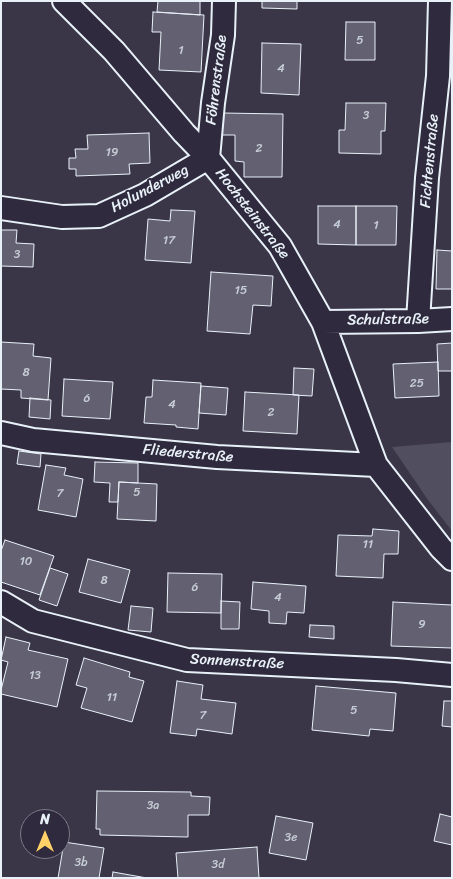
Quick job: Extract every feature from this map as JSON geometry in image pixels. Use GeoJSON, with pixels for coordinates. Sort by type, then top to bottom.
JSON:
{"type":"FeatureCollection","features":[{"type":"Feature","properties":{"kind":"street","name":"Hochsteinstraße"},"geometry":{"type":"LineString","coordinates":[[64,1],[114,52],[208,158],[280,246],[324,322],[376,465],[441,548],[452,558]]}},
{"type":"Feature","properties":{"kind":"street","name":"Föhrenstraße"},"geometry":{"type":"LineString","coordinates":[[208,158],[213,103],[223,35],[224,1]]}},
{"type":"Feature","properties":{"kind":"street","name":"Fichtenstraße"},"geometry":{"type":"LineString","coordinates":[[418,320],[427,178],[438,76],[440,1]]}},
{"type":"Feature","properties":{"kind":"street","name":"Holunderweg"},"geometry":{"type":"LineString","coordinates":[[1,208],[62,217],[99,216],[145,195],[208,158]]}},
{"type":"Feature","properties":{"kind":"street","name":"Schulstraße"},"geometry":{"type":"LineString","coordinates":[[324,322],[452,319]]}},
{"type":"Feature","properties":{"kind":"street","name":"Fliederstraße"},"geometry":{"type":"LineString","coordinates":[[1,433],[33,440],[217,457],[376,465]]}},
{"type":"Feature","properties":{"kind":"street","name":"Sonnenstraße"},"geometry":{"type":"LineString","coordinates":[[1,602],[33,622],[187,660],[396,670],[452,676]]}},
{"type":"Feature","properties":{"kind":"shaded area"},"geometry":{"type":"Polygon","coordinates":[[[452,442],[452,531],[428,500],[392,447],[452,442]]]}},
{"type":"Feature","properties":{"kind":"building"},"geometry":{"type":"Polygon","coordinates":[[[158,1],[200,1],[200,15],[157,12],[158,1]]]}},
{"type":"Feature","properties":{"kind":"building"},"geometry":{"type":"Polygon","coordinates":[[[262,1],[297,1],[297,9],[262,8],[262,1]]]}},
{"type":"Feature","properties":{"kind":"building"},"geometry":{"type":"Polygon","coordinates":[[[153,12],[204,15],[201,72],[159,70],[161,32],[152,32],[153,12]]]}},
{"type":"Feature","properties":{"kind":"building"},"geometry":{"type":"Polygon","coordinates":[[[346,22],[375,22],[375,60],[345,60],[346,22]]]}},
{"type":"Feature","properties":{"kind":"building"},"geometry":{"type":"Polygon","coordinates":[[[262,43],[301,44],[299,95],[261,93],[262,43]]]}},
{"type":"Feature","properties":{"kind":"building"},"geometry":{"type":"Polygon","coordinates":[[[346,103],[386,103],[385,131],[381,131],[381,154],[339,153],[339,130],[345,130],[346,103]]]}},
{"type":"Feature","properties":{"kind":"building"},"geometry":{"type":"Polygon","coordinates":[[[222,113],[283,114],[282,177],[244,177],[244,162],[235,161],[235,135],[222,135],[222,113]]]}},
{"type":"Feature","properties":{"kind":"building"},"geometry":{"type":"Polygon","coordinates":[[[149,133],[150,163],[129,164],[130,174],[76,176],[76,169],[69,169],[69,158],[76,158],[75,149],[88,149],[87,135],[149,133]]]}},
{"type":"Feature","properties":{"kind":"building"},"geometry":{"type":"Polygon","coordinates":[[[318,206],[356,206],[356,245],[318,244],[318,206]]]}},
{"type":"Feature","properties":{"kind":"building"},"geometry":{"type":"Polygon","coordinates":[[[356,206],[397,206],[396,245],[356,245],[356,206]]]}},
{"type":"Feature","properties":{"kind":"building"},"geometry":{"type":"Polygon","coordinates":[[[171,210],[195,211],[191,263],[145,260],[148,219],[170,221],[171,210]]]}},
{"type":"Feature","properties":{"kind":"building"},"geometry":{"type":"Polygon","coordinates":[[[1,230],[17,230],[16,243],[34,244],[33,267],[1,266],[1,230]]]}},
{"type":"Feature","properties":{"kind":"building"},"geometry":{"type":"Polygon","coordinates":[[[437,250],[452,251],[452,289],[436,289],[437,250]]]}},
{"type":"Feature","properties":{"kind":"building"},"geometry":{"type":"Polygon","coordinates":[[[211,272],[273,276],[271,306],[253,305],[250,334],[207,331],[211,272]]]}},
{"type":"Feature","properties":{"kind":"building"},"geometry":{"type":"Polygon","coordinates":[[[1,342],[34,344],[33,356],[51,358],[48,400],[21,398],[21,390],[1,389],[1,342]]]}},
{"type":"Feature","properties":{"kind":"building"},"geometry":{"type":"Polygon","coordinates":[[[452,343],[452,371],[438,371],[437,344],[452,343]]]}},
{"type":"Feature","properties":{"kind":"building"},"geometry":{"type":"Polygon","coordinates":[[[438,362],[439,396],[395,398],[393,364],[438,362]]]}},
{"type":"Feature","properties":{"kind":"building"},"geometry":{"type":"Polygon","coordinates":[[[294,368],[314,369],[312,396],[293,395],[294,368]]]}},
{"type":"Feature","properties":{"kind":"building"},"geometry":{"type":"Polygon","coordinates":[[[64,379],[113,382],[110,419],[62,416],[64,379]]]}},
{"type":"Feature","properties":{"kind":"building"},"geometry":{"type":"Polygon","coordinates":[[[153,380],[201,383],[198,429],[176,427],[176,425],[144,423],[146,397],[152,397],[153,380]]]}},
{"type":"Feature","properties":{"kind":"building"},"geometry":{"type":"Polygon","coordinates":[[[201,386],[228,388],[226,415],[199,413],[201,386]]]}},
{"type":"Feature","properties":{"kind":"building"},"geometry":{"type":"Polygon","coordinates":[[[245,392],[299,395],[297,434],[243,431],[245,392]]]}},
{"type":"Feature","properties":{"kind":"building"},"geometry":{"type":"Polygon","coordinates":[[[30,398],[51,400],[50,419],[29,417],[30,398]]]}},
{"type":"Feature","properties":{"kind":"building"},"geometry":{"type":"Polygon","coordinates":[[[19,451],[41,454],[40,467],[17,464],[19,451]]]}},
{"type":"Feature","properties":{"kind":"building"},"geometry":{"type":"Polygon","coordinates":[[[95,462],[138,463],[138,483],[119,482],[118,502],[109,502],[110,483],[94,482],[95,462]]]}},
{"type":"Feature","properties":{"kind":"building"},"geometry":{"type":"Polygon","coordinates":[[[46,465],[66,468],[64,475],[83,479],[76,517],[38,510],[46,465]]]}},
{"type":"Feature","properties":{"kind":"building"},"geometry":{"type":"Polygon","coordinates":[[[119,482],[157,484],[156,521],[117,519],[119,482]]]}},
{"type":"Feature","properties":{"kind":"building"},"geometry":{"type":"Polygon","coordinates":[[[373,529],[399,531],[398,554],[384,554],[383,578],[336,576],[338,535],[372,536],[373,529]]]}},
{"type":"Feature","properties":{"kind":"building"},"geometry":{"type":"Polygon","coordinates":[[[5,540],[54,556],[40,595],[1,582],[1,551],[5,540]]]}},
{"type":"Feature","properties":{"kind":"building"},"geometry":{"type":"Polygon","coordinates":[[[88,559],[130,570],[121,603],[79,592],[88,559]]]}},
{"type":"Feature","properties":{"kind":"building"},"geometry":{"type":"Polygon","coordinates":[[[50,568],[68,574],[57,606],[39,600],[50,568]]]}},
{"type":"Feature","properties":{"kind":"building"},"geometry":{"type":"Polygon","coordinates":[[[168,573],[222,574],[221,613],[167,612],[168,573]]]}},
{"type":"Feature","properties":{"kind":"building"},"geometry":{"type":"Polygon","coordinates":[[[253,582],[306,586],[304,613],[287,612],[286,624],[269,623],[269,611],[251,609],[253,582]]]}},
{"type":"Feature","properties":{"kind":"building"},"geometry":{"type":"Polygon","coordinates":[[[221,601],[240,602],[239,629],[221,629],[221,601]]]}},
{"type":"Feature","properties":{"kind":"building"},"geometry":{"type":"Polygon","coordinates":[[[393,602],[452,605],[452,648],[391,646],[393,602]]]}},
{"type":"Feature","properties":{"kind":"building"},"geometry":{"type":"Polygon","coordinates":[[[131,606],[153,608],[151,632],[128,630],[131,606]]]}},
{"type":"Feature","properties":{"kind":"building"},"geometry":{"type":"Polygon","coordinates":[[[310,625],[334,626],[334,639],[309,637],[310,625]]]}},
{"type":"Feature","properties":{"kind":"building"},"geometry":{"type":"Polygon","coordinates":[[[6,637],[30,643],[28,650],[68,659],[57,707],[1,694],[8,662],[1,660],[6,637]]]}},
{"type":"Feature","properties":{"kind":"building"},"geometry":{"type":"Polygon","coordinates":[[[84,658],[130,672],[129,677],[144,681],[132,722],[81,708],[87,688],[76,685],[84,658]]]}},
{"type":"Feature","properties":{"kind":"building"},"geometry":{"type":"Polygon","coordinates":[[[177,681],[203,685],[201,699],[236,703],[232,734],[197,729],[196,736],[170,733],[177,681]]]}},
{"type":"Feature","properties":{"kind":"building"},"geometry":{"type":"Polygon","coordinates":[[[316,686],[396,693],[393,731],[370,729],[369,736],[312,730],[316,686]]]}},
{"type":"Feature","properties":{"kind":"building"},"geometry":{"type":"Polygon","coordinates":[[[444,701],[452,701],[452,727],[442,726],[444,701]]]}},
{"type":"Feature","properties":{"kind":"building"},"geometry":{"type":"Polygon","coordinates":[[[97,791],[191,792],[191,796],[210,797],[209,815],[188,815],[188,837],[100,835],[100,829],[96,829],[97,791]]]}},
{"type":"Feature","properties":{"kind":"building"},"geometry":{"type":"Polygon","coordinates":[[[440,814],[452,817],[452,845],[434,841],[440,814]]]}},
{"type":"Feature","properties":{"kind":"building"},"geometry":{"type":"Polygon","coordinates":[[[276,816],[313,823],[306,860],[269,853],[276,816]]]}},
{"type":"Feature","properties":{"kind":"building"},"geometry":{"type":"Polygon","coordinates":[[[70,843],[104,848],[99,878],[58,878],[61,859],[70,859],[70,843]]]}},
{"type":"Feature","properties":{"kind":"building"},"geometry":{"type":"Polygon","coordinates":[[[257,847],[259,878],[178,878],[176,853],[257,847]]]}},
{"type":"Feature","properties":{"kind":"building"},"geometry":{"type":"Polygon","coordinates":[[[113,872],[147,878],[112,878],[113,872]]]}}]}
